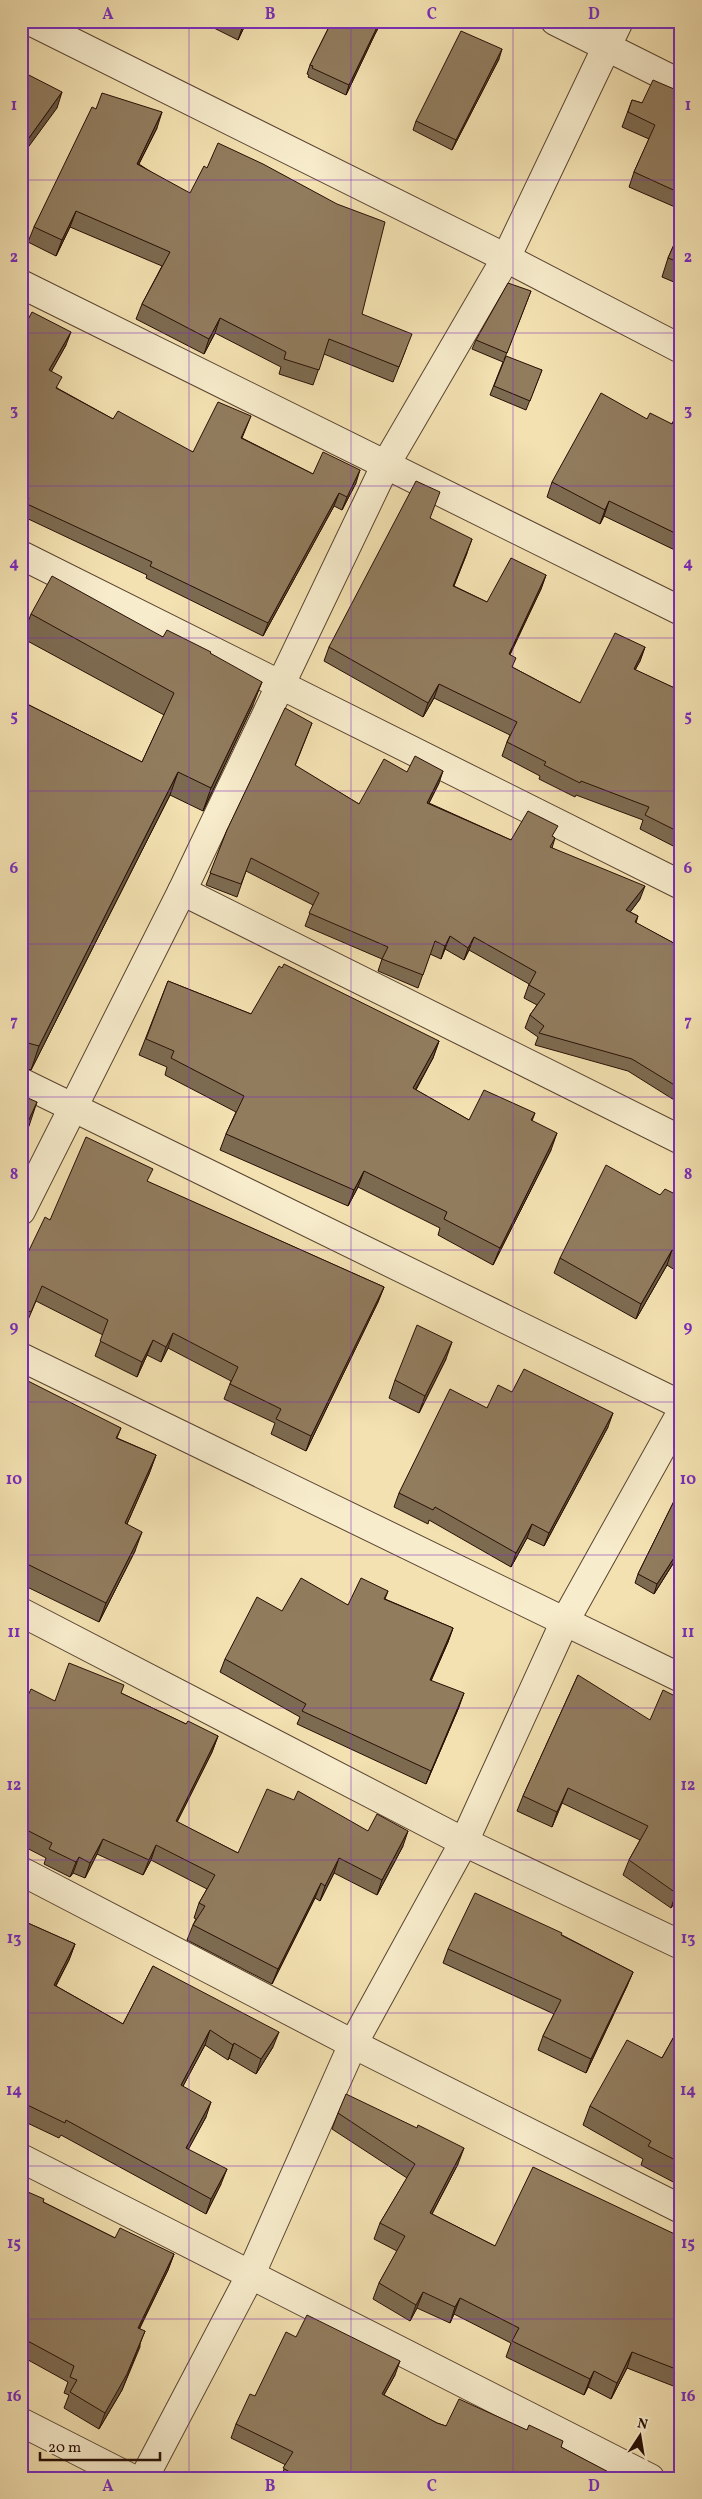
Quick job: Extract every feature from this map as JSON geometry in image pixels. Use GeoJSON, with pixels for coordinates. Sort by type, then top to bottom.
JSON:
{"type":"FeatureCollection","features":[{"type":"Feature","properties":{"kind":"street"},"geometry":{"type":"LineString","coordinates":[[30,21],[506,258],[681,349]]}},
{"type":"Feature","properties":{"kind":"street"},"geometry":{"type":"LineString","coordinates":[[555,21],[681,84]]}},
{"type":"Feature","properties":{"kind":"street"},"geometry":{"type":"LineString","coordinates":[[21,1211],[182,891],[386,464],[506,258],[619,21]]}},
{"type":"Feature","properties":{"kind":"street"},"geometry":{"type":"LineString","coordinates":[[21,284],[681,611]]}},
{"type":"Feature","properties":{"kind":"street"},"geometry":{"type":"LineString","coordinates":[[21,555],[681,884]]}},
{"type":"Feature","properties":{"kind":"street"},"geometry":{"type":"LineString","coordinates":[[182,891],[681,1140]]}},
{"type":"Feature","properties":{"kind":"street"},"geometry":{"type":"LineString","coordinates":[[21,1082],[681,1405]]}},
{"type":"Feature","properties":{"kind":"street"},"geometry":{"type":"LineString","coordinates":[[21,1357],[681,1678]]}},
{"type":"Feature","properties":{"kind":"street"},"geometry":{"type":"LineString","coordinates":[[144,2478],[250,2276],[353,2044],[464,1842],[565,1620],[681,1413]]}},
{"type":"Feature","properties":{"kind":"street"},"geometry":{"type":"LineString","coordinates":[[21,1612],[464,1842],[681,1945]]}},
{"type":"Feature","properties":{"kind":"street"},"geometry":{"type":"LineString","coordinates":[[21,1871],[353,2044],[681,2210]]}},
{"type":"Feature","properties":{"kind":"street"},"geometry":{"type":"LineString","coordinates":[[21,2158],[650,2478]]}},
{"type":"Feature","properties":{"kind":"street"},"geometry":{"type":"LineString","coordinates":[[21,2422],[131,2478]]}},
{"type":"Feature","properties":{"kind":"building"},"geometry":{"type":"Polygon","coordinates":[[[228,21],[246,21],[242,28],[228,21]]]}},
{"type":"Feature","properties":{"kind":"building"},"geometry":{"type":"Polygon","coordinates":[[[332,21],[380,21],[349,85],[312,68],[313,66],[310,65],[332,21]]]}},
{"type":"Feature","properties":{"kind":"building"},"geometry":{"type":"Polygon","coordinates":[[[461,31],[502,49],[456,140],[416,121],[461,31]]]}},
{"type":"Feature","properties":{"kind":"building"},"geometry":{"type":"Polygon","coordinates":[[[21,71],[62,92],[21,149],[21,71]]]}},
{"type":"Feature","properties":{"kind":"building"},"geometry":{"type":"Polygon","coordinates":[[[653,80],[681,92],[680,193],[634,172],[655,125],[628,112],[632,100],[642,103],[653,80]]]}},
{"type":"Feature","properties":{"kind":"building"},"geometry":{"type":"Polygon","coordinates":[[[102,93],[162,112],[137,164],[190,193],[204,166],[207,168],[218,143],[263,164],[337,204],[385,222],[362,314],[412,334],[399,367],[329,339],[319,370],[284,359],[286,352],[220,318],[209,339],[142,304],[170,252],[76,211],[62,240],[34,227],[92,107],[96,109],[102,93]]]}},
{"type":"Feature","properties":{"kind":"building"},"geometry":{"type":"Polygon","coordinates":[[[681,229],[681,263],[668,258],[681,229]]]}},
{"type":"Feature","properties":{"kind":"building"},"geometry":{"type":"Polygon","coordinates":[[[508,283],[531,291],[507,353],[476,340],[508,283]]]}},
{"type":"Feature","properties":{"kind":"building"},"geometry":{"type":"Polygon","coordinates":[[[32,312],[71,332],[49,370],[62,377],[56,388],[113,419],[118,411],[193,452],[218,402],[251,416],[241,438],[313,474],[323,452],[360,470],[347,497],[339,493],[268,623],[150,566],[152,562],[27,504],[29,498],[21,495],[21,333],[32,312]]]}},
{"type":"Feature","properties":{"kind":"building"},"geometry":{"type":"Polygon","coordinates":[[[506,356],[542,370],[530,401],[494,386],[506,356]]]}},
{"type":"Feature","properties":{"kind":"building"},"geometry":{"type":"Polygon","coordinates":[[[601,393],[647,419],[650,413],[672,424],[681,406],[681,536],[609,501],[605,510],[552,482],[601,393]]]}},
{"type":"Feature","properties":{"kind":"building"},"geometry":{"type":"Polygon","coordinates":[[[416,481],[440,492],[430,518],[472,539],[453,586],[487,602],[511,558],[546,575],[509,654],[516,658],[512,667],[580,703],[615,633],[645,647],[634,669],[681,691],[681,833],[645,815],[649,807],[581,781],[580,783],[544,765],[546,762],[507,742],[517,722],[439,684],[428,703],[329,647],[416,481]]]}},
{"type":"Feature","properties":{"kind":"building"},"geometry":{"type":"Polygon","coordinates":[[[52,576],[163,637],[167,630],[211,652],[262,682],[211,788],[178,772],[39,1046],[28,1043],[21,1046],[21,701],[142,762],[174,693],[31,614],[52,576]]]}},
{"type":"Feature","properties":{"kind":"building"},"geometry":{"type":"Polygon","coordinates":[[[285,708],[312,723],[295,765],[359,804],[384,759],[407,772],[415,756],[443,771],[427,803],[511,840],[528,811],[558,826],[552,836],[555,838],[550,847],[645,886],[626,910],[638,916],[635,922],[681,947],[681,1089],[632,1059],[539,1033],[544,1026],[530,1015],[545,994],[529,985],[536,972],[474,937],[468,948],[450,936],[445,946],[435,941],[423,975],[382,959],[388,947],[309,913],[319,893],[251,858],[241,884],[210,873],[227,830],[285,708]]]}},
{"type":"Feature","properties":{"kind":"building"},"geometry":{"type":"Polygon","coordinates":[[[284,964],[439,1041],[413,1088],[469,1120],[484,1090],[535,1113],[531,1120],[557,1133],[500,1248],[444,1219],[447,1212],[364,1171],[354,1190],[226,1134],[244,1096],[171,1058],[174,1051],[146,1039],[168,981],[251,1014],[279,966],[282,968],[284,964]]]}},
{"type":"Feature","properties":{"kind":"building"},"geometry":{"type":"Polygon","coordinates":[[[21,1071],[25,1074],[21,1082],[21,1071]]]}},
{"type":"Feature","properties":{"kind":"building"},"geometry":{"type":"Polygon","coordinates":[[[21,1095],[37,1102],[21,1137],[21,1095]]]}},
{"type":"Feature","properties":{"kind":"building"},"geometry":{"type":"Polygon","coordinates":[[[86,1137],[153,1169],[147,1181],[384,1287],[311,1436],[276,1419],[281,1409],[230,1384],[238,1367],[173,1333],[166,1347],[153,1340],[142,1362],[100,1341],[108,1320],[42,1286],[31,1312],[21,1308],[21,1267],[45,1217],[50,1220],[86,1137]]]}},
{"type":"Feature","properties":{"kind":"building"},"geometry":{"type":"Polygon","coordinates":[[[606,1165],[660,1195],[665,1189],[681,1197],[681,1255],[672,1250],[641,1304],[560,1258],[606,1165]]]}},
{"type":"Feature","properties":{"kind":"building"},"geometry":{"type":"Polygon","coordinates":[[[417,1325],[452,1342],[425,1396],[395,1380],[417,1325]]]}},
{"type":"Feature","properties":{"kind":"building"},"geometry":{"type":"Polygon","coordinates":[[[524,1369],[613,1413],[549,1533],[532,1524],[516,1553],[435,1507],[433,1510],[399,1493],[450,1389],[487,1408],[498,1385],[512,1392],[524,1369]]]}},
{"type":"Feature","properties":{"kind":"building"},"geometry":{"type":"Polygon","coordinates":[[[28,1381],[121,1428],[116,1438],[156,1455],[125,1523],[142,1532],[106,1603],[21,1561],[21,1524],[24,1519],[21,1518],[21,1394],[28,1381]]]}},
{"type":"Feature","properties":{"kind":"building"},"geometry":{"type":"Polygon","coordinates":[[[681,1487],[681,1547],[657,1584],[638,1574],[681,1487]]]}},
{"type":"Feature","properties":{"kind":"building"},"geometry":{"type":"Polygon","coordinates":[[[301,1578],[348,1605],[361,1578],[388,1591],[384,1599],[453,1628],[430,1680],[464,1693],[431,1771],[302,1711],[306,1704],[225,1659],[257,1597],[282,1611],[301,1578]]]}},
{"type":"Feature","properties":{"kind":"building"},"geometry":{"type":"Polygon","coordinates":[[[69,1663],[124,1685],[121,1693],[186,1724],[188,1721],[218,1736],[176,1821],[238,1853],[267,1789],[294,1800],[298,1791],[368,1831],[377,1814],[408,1831],[382,1880],[339,1858],[325,1886],[321,1883],[278,1969],[193,1925],[205,1906],[199,1903],[215,1875],[156,1845],[149,1860],[103,1839],[90,1863],[79,1857],[76,1862],[49,1849],[52,1843],[21,1827],[21,1710],[31,1689],[55,1701],[69,1663]]]}},
{"type":"Feature","properties":{"kind":"building"},"geometry":{"type":"Polygon","coordinates":[[[578,1675],[650,1720],[663,1690],[677,1697],[681,1689],[681,1886],[676,1893],[629,1860],[648,1826],[568,1788],[557,1812],[523,1796],[578,1675]]]}},
{"type":"Feature","properties":{"kind":"building"},"geometry":{"type":"Polygon","coordinates":[[[475,1893],[562,1933],[561,1935],[633,1972],[591,2059],[543,2036],[561,2000],[448,1949],[475,1893]]]}},
{"type":"Feature","properties":{"kind":"building"},"geometry":{"type":"Polygon","coordinates":[[[21,1920],[75,1944],[54,1985],[123,2024],[153,1966],[279,2032],[261,2059],[234,2043],[233,2045],[210,2030],[181,2085],[211,2102],[186,2148],[227,2169],[211,2199],[66,2120],[65,2123],[21,2102],[21,1920]]]}},
{"type":"Feature","properties":{"kind":"building"},"geometry":{"type":"Polygon","coordinates":[[[681,2024],[681,2163],[648,2146],[651,2141],[590,2106],[627,2040],[662,2058],[681,2024]]]}},
{"type":"Feature","properties":{"kind":"building"},"geometry":{"type":"Polygon","coordinates":[[[346,2094],[417,2128],[418,2125],[464,2148],[430,2213],[495,2246],[533,2167],[681,2237],[681,2371],[632,2352],[617,2383],[594,2371],[590,2379],[512,2341],[519,2328],[460,2298],[455,2307],[423,2292],[416,2305],[379,2283],[405,2236],[380,2223],[415,2164],[338,2113],[346,2094]]]}},
{"type":"Feature","properties":{"kind":"building"},"geometry":{"type":"Polygon","coordinates":[[[21,2189],[44,2199],[43,2202],[115,2238],[120,2228],[174,2254],[138,2328],[145,2331],[127,2374],[105,2413],[70,2392],[77,2380],[70,2377],[74,2366],[24,2339],[21,2344],[21,2189]]]}},
{"type":"Feature","properties":{"kind":"building"},"geometry":{"type":"Polygon","coordinates":[[[307,2315],[400,2361],[382,2394],[437,2423],[446,2426],[459,2399],[527,2430],[529,2425],[563,2441],[561,2447],[618,2478],[300,2478],[283,2468],[293,2452],[236,2424],[250,2394],[255,2396],[286,2332],[296,2337],[307,2315]]]}}]}
